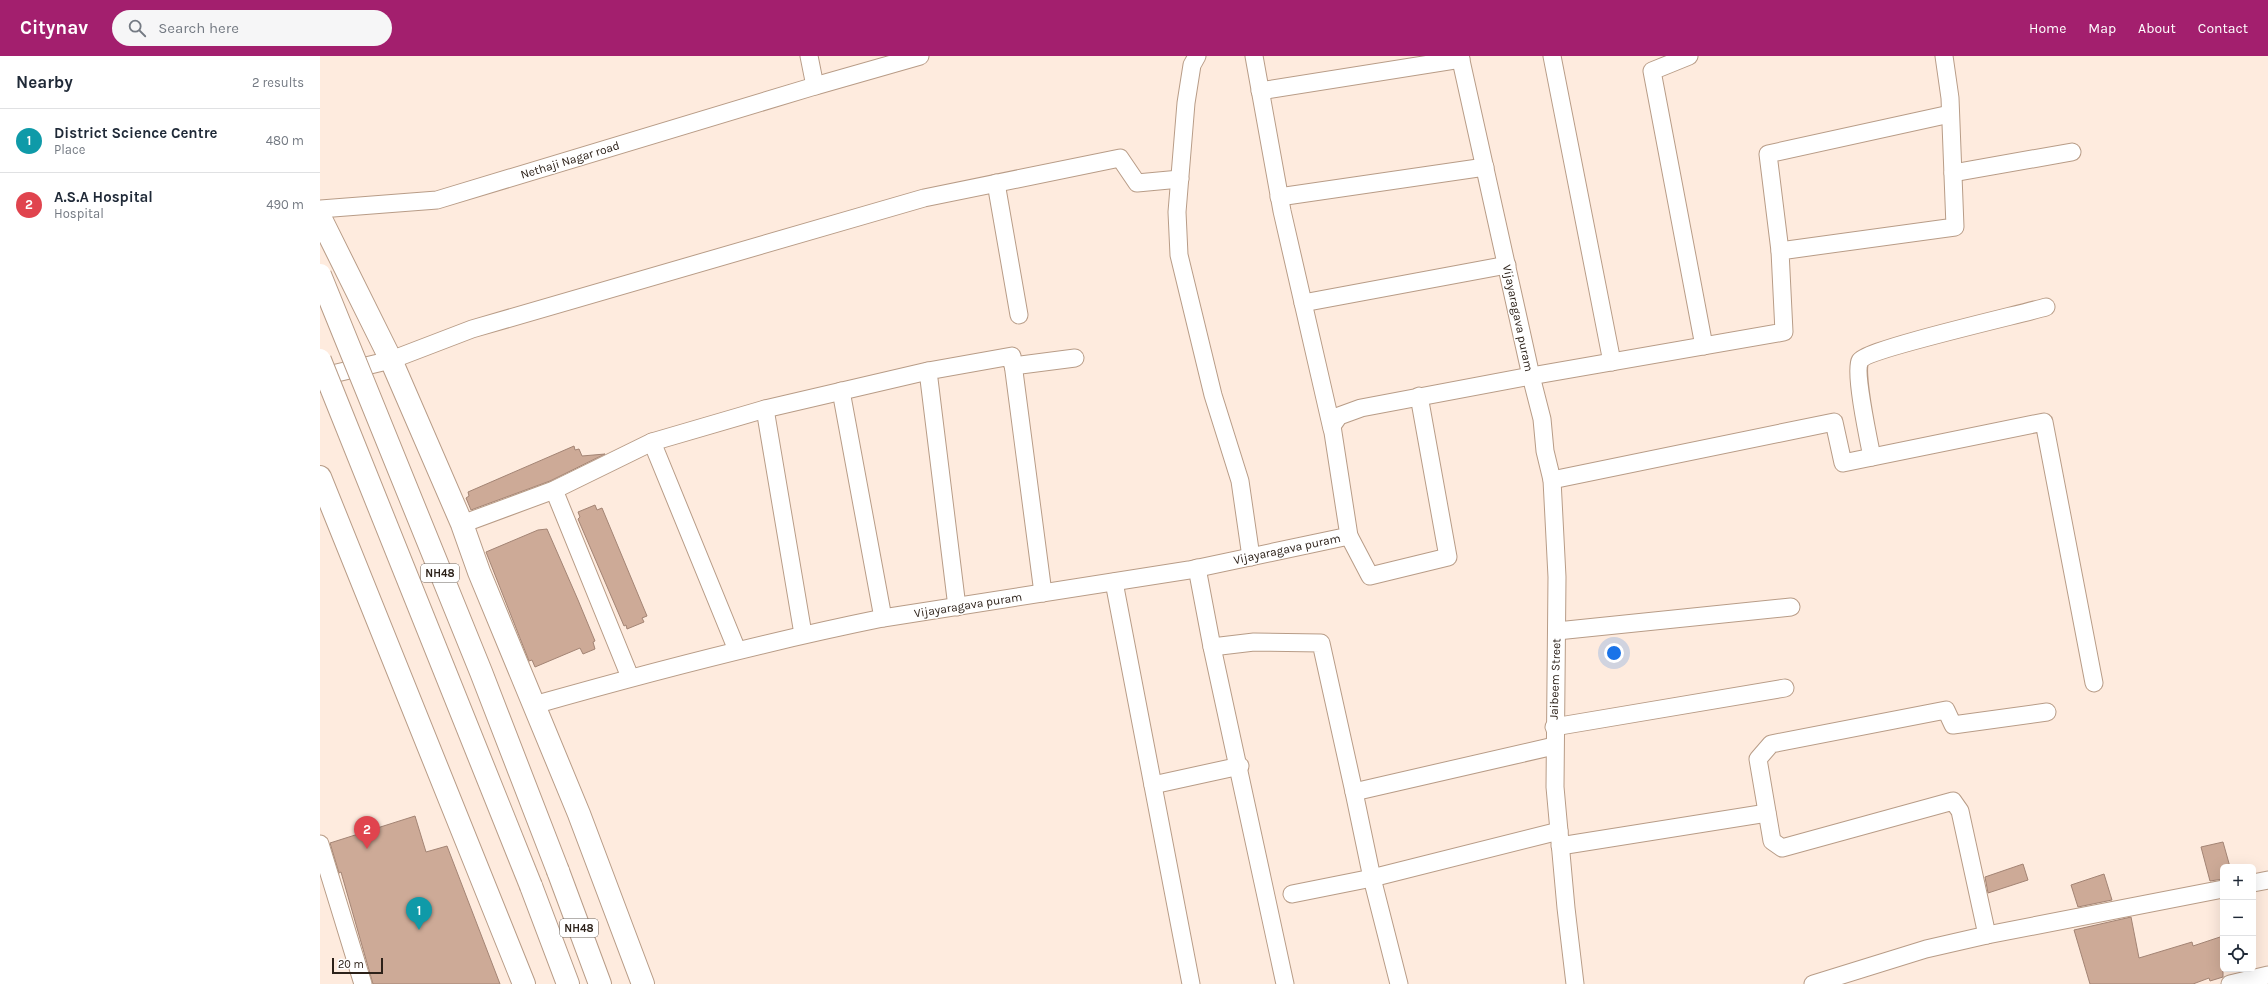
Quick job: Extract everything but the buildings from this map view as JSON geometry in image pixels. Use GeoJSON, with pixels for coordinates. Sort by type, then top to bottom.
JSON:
{"type":"FeatureCollection","features":[{"type":"Feature","properties":{"kind":"main road"},"geometry":{"type":"LineString","coordinates":[[320,217],[391,360],[462,524],[579,814],[643,984]]}},
{"type":"Feature","properties":{"kind":"main road","name":"NH48"},"geometry":{"type":"LineString","coordinates":[[320,276],[478,665],[600,984]]}},
{"type":"Feature","properties":{"kind":"main road","name":"NH48"},"geometry":{"type":"LineString","coordinates":[[320,360],[531,886],[568,984]]}},
{"type":"Feature","properties":{"kind":"main road"},"geometry":{"type":"LineString","coordinates":[[320,477],[326,506],[524,984]]}},
{"type":"Feature","properties":{"kind":"street"},"geometry":{"type":"LineString","coordinates":[[809,56],[815,86],[920,56]]}},
{"type":"Feature","properties":{"kind":"street"},"geometry":{"type":"LineString","coordinates":[[1197,56],[1192,65],[1186,103],[1177,212],[1179,255],[1213,395],[1240,481],[1251,557]]}},
{"type":"Feature","properties":{"kind":"street"},"geometry":{"type":"LineString","coordinates":[[1254,56],[1279,197],[1332,429]]}},
{"type":"Feature","properties":{"kind":"street"},"geometry":{"type":"LineString","coordinates":[[1552,56],[1612,362]]}},
{"type":"Feature","properties":{"kind":"street"},"geometry":{"type":"LineString","coordinates":[[1689,56],[1652,71],[1704,346]]}},
{"type":"Feature","properties":{"kind":"street"},"geometry":{"type":"LineString","coordinates":[[1780,251],[1955,227],[1950,114],[1944,56]]}},
{"type":"Feature","properties":{"kind":"street"},"geometry":{"type":"LineString","coordinates":[[1260,91],[1461,58]]}},
{"type":"Feature","properties":{"kind":"street","name":"Vijayaragava puram"},"geometry":{"type":"LineString","coordinates":[[534,705],[630,678],[803,634],[883,618],[1198,568],[1350,536],[1332,429],[1332,426],[1339,416],[1360,408],[1531,376],[1461,58]]}},
{"type":"Feature","properties":{"kind":"street","name":"Nethaji Nagar road"},"geometry":{"type":"LineString","coordinates":[[320,209],[437,200],[815,86]]}},
{"type":"Feature","properties":{"kind":"street"},"geometry":{"type":"LineString","coordinates":[[1531,376],[1784,332],[1780,251],[1768,154],[1950,114]]}},
{"type":"Feature","properties":{"kind":"street"},"geometry":{"type":"LineString","coordinates":[[1953,173],[2072,152]]}},
{"type":"Feature","properties":{"kind":"street"},"geometry":{"type":"LineString","coordinates":[[320,377],[391,360],[488,325],[924,198],[1120,158],[1137,183],[1180,179]]}},
{"type":"Feature","properties":{"kind":"street"},"geometry":{"type":"LineString","coordinates":[[1279,197],[1485,167]]}},
{"type":"Feature","properties":{"kind":"street"},"geometry":{"type":"LineString","coordinates":[[996,183],[1019,315]]}},
{"type":"Feature","properties":{"kind":"street"},"geometry":{"type":"LineString","coordinates":[[1303,303],[1507,265]]}},
{"type":"Feature","properties":{"kind":"street"},"geometry":{"type":"LineString","coordinates":[[1872,457],[1859,378],[1859,363],[1862,358],[1891,348],[2046,307]]}},
{"type":"Feature","properties":{"kind":"street"},"geometry":{"type":"LineString","coordinates":[[462,524],[554,490],[652,442],[765,409],[928,371],[1012,356],[1043,593]]}},
{"type":"Feature","properties":{"kind":"street"},"geometry":{"type":"LineString","coordinates":[[1013,366],[1076,358]]}},
{"type":"Feature","properties":{"kind":"street"},"geometry":{"type":"LineString","coordinates":[[928,371],[957,607]]}},
{"type":"Feature","properties":{"kind":"street","name":"Jaibeem Street"},"geometry":{"type":"LineString","coordinates":[[1531,376],[1542,419],[1545,451],[1552,480],[1557,577],[1554,727],[1555,787],[1575,984]]}},
{"type":"Feature","properties":{"kind":"street"},"geometry":{"type":"LineString","coordinates":[[841,391],[883,618]]}},
{"type":"Feature","properties":{"kind":"street"},"geometry":{"type":"LineString","coordinates":[[1350,536],[1370,576],[1448,557],[1419,396]]}},
{"type":"Feature","properties":{"kind":"street"},"geometry":{"type":"LineString","coordinates":[[765,409],[803,634]]}},
{"type":"Feature","properties":{"kind":"street"},"geometry":{"type":"LineString","coordinates":[[1552,480],[1834,422],[1843,463],[2044,422],[2094,683]]}},
{"type":"Feature","properties":{"kind":"street"},"geometry":{"type":"LineString","coordinates":[[652,442],[737,650]]}},
{"type":"Feature","properties":{"kind":"street"},"geometry":{"type":"LineString","coordinates":[[554,490],[630,678]]}},
{"type":"Feature","properties":{"kind":"street"},"geometry":{"type":"LineString","coordinates":[[1198,568],[1212,646],[1240,766],[1285,984]]}},
{"type":"Feature","properties":{"kind":"street"},"geometry":{"type":"LineString","coordinates":[[1114,582],[1191,984]]}},
{"type":"Feature","properties":{"kind":"street"},"geometry":{"type":"LineString","coordinates":[[1557,631],[1791,607]]}},
{"type":"Feature","properties":{"kind":"street"},"geometry":{"type":"LineString","coordinates":[[1212,646],[1254,642],[1321,643],[1372,878],[1399,984]]}},
{"type":"Feature","properties":{"kind":"street"},"geometry":{"type":"LineString","coordinates":[[1554,727],[1785,688]]}},
{"type":"Feature","properties":{"kind":"street"},"geometry":{"type":"LineString","coordinates":[[1987,935],[1960,811],[1953,801],[1782,848],[1772,841],[1758,759],[1771,744],[1946,710],[1953,725],[2047,712]]}},
{"type":"Feature","properties":{"kind":"street"},"geometry":{"type":"LineString","coordinates":[[1354,792],[1554,746]]}},
{"type":"Feature","properties":{"kind":"street"},"geometry":{"type":"LineString","coordinates":[[1153,785],[1240,766]]}},
{"type":"Feature","properties":{"kind":"street"},"geometry":{"type":"LineString","coordinates":[[1292,894],[1560,838],[1767,813]]}},
{"type":"Feature","properties":{"kind":"street"},"geometry":{"type":"LineString","coordinates":[[320,844],[363,984]]}},
{"type":"Feature","properties":{"kind":"street"},"geometry":{"type":"LineString","coordinates":[[2256,882],[2268,880]]}},
{"type":"Feature","properties":{"kind":"street"},"geometry":{"type":"LineString","coordinates":[[1813,984],[1926,950],[1987,935],[2220,890]]}},
{"type":"Feature","properties":{"kind":"street"},"geometry":{"type":"LineString","coordinates":[[2230,984],[2268,975]]}},
{"type":"Feature","properties":{"kind":"place","name":"A.S.A Hospital"},"geometry":{"type":"Point","coordinates":[367,849]}},
{"type":"Feature","properties":{"kind":"place","name":"District Science Centre"},"geometry":{"type":"Point","coordinates":[419,930]}}]}
